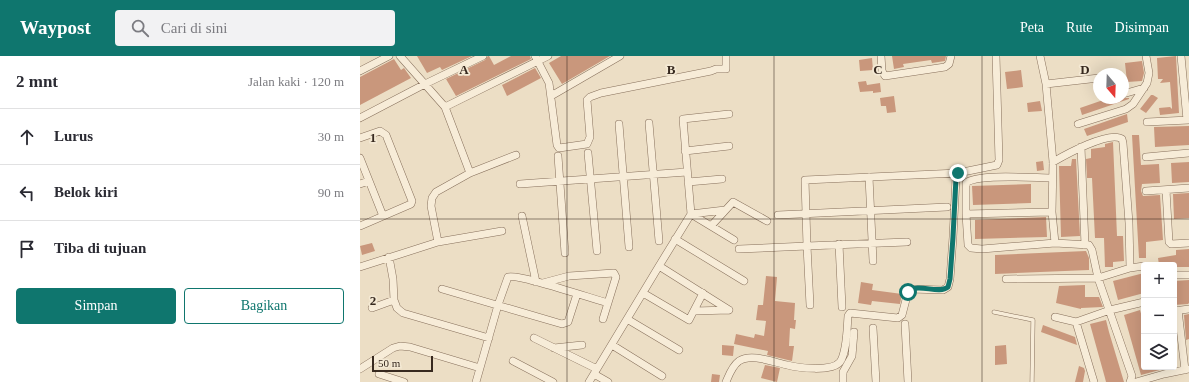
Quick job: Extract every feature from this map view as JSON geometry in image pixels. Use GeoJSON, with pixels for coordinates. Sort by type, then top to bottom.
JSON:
{"type":"FeatureCollection","features":[{"type":"Feature","properties":{"kind":"street"},"geometry":{"type":"LineString","coordinates":[[360,71],[389,56]]}},
{"type":"Feature","properties":{"kind":"street"},"geometry":{"type":"LineString","coordinates":[[400,56],[445,107],[470,173]]}},
{"type":"Feature","properties":{"kind":"street"},"geometry":{"type":"LineString","coordinates":[[360,118],[483,56]]}},
{"type":"Feature","properties":{"kind":"street"},"geometry":{"type":"LineString","coordinates":[[445,107],[537,59],[548,56]]}},
{"type":"Feature","properties":{"kind":"street"},"geometry":{"type":"LineString","coordinates":[[551,96],[620,56]]}},
{"type":"Feature","properties":{"kind":"street"},"geometry":{"type":"LineString","coordinates":[[537,59],[549,83],[558,148],[586,144],[590,138],[587,100],[590,97],[601,93],[716,69],[726,69],[726,56]]}},
{"type":"Feature","properties":{"kind":"street"},"geometry":{"type":"LineString","coordinates":[[881,56],[882,71],[885,76],[945,67],[950,62],[951,56]]}},
{"type":"Feature","properties":{"kind":"street"},"geometry":{"type":"LineString","coordinates":[[810,305],[805,180],[958,173],[997,165],[999,156],[996,56]]}},
{"type":"Feature","properties":{"kind":"street"},"geometry":{"type":"LineString","coordinates":[[1040,56],[1046,84],[1053,162],[1052,212],[1055,243]]}},
{"type":"Feature","properties":{"kind":"street"},"geometry":{"type":"LineString","coordinates":[[1078,124],[1131,106],[1147,83],[1148,73],[1146,56]]}},
{"type":"Feature","properties":{"kind":"street"},"geometry":{"type":"LineString","coordinates":[[1147,122],[1188,120],[1181,56]]}},
{"type":"Feature","properties":{"kind":"street"},"geometry":{"type":"LineString","coordinates":[[1046,84],[1093,79]]}},
{"type":"Feature","properties":{"kind":"street"},"geometry":{"type":"LineString","coordinates":[[1129,92],[1144,88]]}},
{"type":"Feature","properties":{"kind":"street"},"geometry":{"type":"LineString","coordinates":[[589,382],[691,214],[683,119],[730,114]]}},
{"type":"Feature","properties":{"kind":"street"},"geometry":{"type":"LineString","coordinates":[[649,123],[659,241]]}},
{"type":"Feature","properties":{"kind":"street"},"geometry":{"type":"LineString","coordinates":[[618,124],[629,247]]}},
{"type":"Feature","properties":{"kind":"street"},"geometry":{"type":"LineString","coordinates":[[360,138],[380,131],[386,135],[412,201],[411,204],[360,226]]}},
{"type":"Feature","properties":{"kind":"street"},"geometry":{"type":"LineString","coordinates":[[1053,162],[1069,152],[1112,137],[1119,137],[1123,141],[1129,223],[1130,268]]}},
{"type":"Feature","properties":{"kind":"street"},"geometry":{"type":"LineString","coordinates":[[685,151],[729,146]]}},
{"type":"Feature","properties":{"kind":"street"},"geometry":{"type":"LineString","coordinates":[[1081,147],[1085,245]]}},
{"type":"Feature","properties":{"kind":"street"},"geometry":{"type":"LineString","coordinates":[[588,153],[597,250]]}},
{"type":"Feature","properties":{"kind":"street"},"geometry":{"type":"LineString","coordinates":[[1146,157],[1189,153]]}},
{"type":"Feature","properties":{"kind":"street"},"geometry":{"type":"LineString","coordinates":[[438,242],[430,206],[432,198],[436,192],[470,173],[516,155]]}},
{"type":"Feature","properties":{"kind":"street"},"geometry":{"type":"LineString","coordinates":[[558,156],[565,253]]}},
{"type":"Feature","properties":{"kind":"street"},"geometry":{"type":"LineString","coordinates":[[360,158],[383,216]]}},
{"type":"Feature","properties":{"kind":"street"},"geometry":{"type":"LineString","coordinates":[[520,184],[687,172]]}},
{"type":"Feature","properties":{"kind":"street"},"geometry":{"type":"LineString","coordinates":[[726,382],[733,367],[737,362],[745,358],[769,360],[788,365],[819,368],[832,367],[839,364],[843,355],[848,316],[850,313],[898,318],[902,315],[908,292],[911,289],[946,289],[950,279],[956,178],[958,173]]}},
{"type":"Feature","properties":{"kind":"street"},"geometry":{"type":"LineString","coordinates":[[869,177],[873,261]]}},
{"type":"Feature","properties":{"kind":"street"},"geometry":{"type":"LineString","coordinates":[[1052,178],[985,177],[971,179],[966,183],[968,244],[971,248],[988,249],[1055,243],[1089,245],[1092,248],[1098,278],[1135,381],[1163,370]]}},
{"type":"Feature","properties":{"kind":"street"},"geometry":{"type":"LineString","coordinates":[[688,182],[722,179]]}},
{"type":"Feature","properties":{"kind":"street"},"geometry":{"type":"LineString","coordinates":[[360,184],[369,181]]}},
{"type":"Feature","properties":{"kind":"street"},"geometry":{"type":"LineString","coordinates":[[1146,191],[1189,188]]}},
{"type":"Feature","properties":{"kind":"street"},"geometry":{"type":"LineString","coordinates":[[1166,190],[1169,242],[1171,244],[1189,243]]}},
{"type":"Feature","properties":{"kind":"street"},"geometry":{"type":"LineString","coordinates":[[711,226],[733,202],[767,221]]}},
{"type":"Feature","properties":{"kind":"street"},"geometry":{"type":"LineString","coordinates":[[778,215],[947,207]]}},
{"type":"Feature","properties":{"kind":"street"},"geometry":{"type":"LineString","coordinates":[[691,214],[726,210]]}},
{"type":"Feature","properties":{"kind":"street"},"geometry":{"type":"LineString","coordinates":[[966,214],[1052,212]]}},
{"type":"Feature","properties":{"kind":"street"},"geometry":{"type":"LineString","coordinates":[[691,214],[734,240]]}},
{"type":"Feature","properties":{"kind":"street"},"geometry":{"type":"LineString","coordinates":[[522,216],[539,283]]}},
{"type":"Feature","properties":{"kind":"street"},"geometry":{"type":"LineString","coordinates":[[360,267],[389,256],[438,242],[502,231]]}},
{"type":"Feature","properties":{"kind":"street"},"geometry":{"type":"LineString","coordinates":[[675,239],[744,281]]}},
{"type":"Feature","properties":{"kind":"street"},"geometry":{"type":"LineString","coordinates":[[739,249],[907,242]]}},
{"type":"Feature","properties":{"kind":"street"},"geometry":{"type":"LineString","coordinates":[[839,244],[842,307]]}},
{"type":"Feature","properties":{"kind":"street"},"geometry":{"type":"LineString","coordinates":[[389,256],[393,279],[394,300],[397,308],[403,313],[489,338]]}},
{"type":"Feature","properties":{"kind":"street"},"geometry":{"type":"LineString","coordinates":[[659,266],[729,310],[695,311]]}},
{"type":"Feature","properties":{"kind":"street"},"geometry":{"type":"LineString","coordinates":[[1006,279],[1098,278],[1130,268],[1141,266]]}},
{"type":"Feature","properties":{"kind":"street"},"geometry":{"type":"LineString","coordinates":[[539,283],[570,276],[613,272],[616,274],[616,277],[603,319]]}},
{"type":"Feature","properties":{"kind":"street"},"geometry":{"type":"LineString","coordinates":[[1177,275],[1189,275]]}},
{"type":"Feature","properties":{"kind":"street"},"geometry":{"type":"LineString","coordinates":[[476,382],[508,277],[512,276],[539,283],[608,304]]}},
{"type":"Feature","properties":{"kind":"street"},"geometry":{"type":"LineString","coordinates":[[442,289],[564,324],[568,322],[577,294]]}},
{"type":"Feature","properties":{"kind":"street"},"geometry":{"type":"LineString","coordinates":[[643,293],[689,320],[695,311],[702,293]]}},
{"type":"Feature","properties":{"kind":"street"},"geometry":{"type":"LineString","coordinates":[[372,308],[394,300]]}},
{"type":"Feature","properties":{"kind":"street"},"geometry":{"type":"LineString","coordinates":[[1055,317],[1076,322],[1110,310],[1141,303]]}},
{"type":"Feature","properties":{"kind":"street"},"geometry":{"type":"LineString","coordinates":[[1177,311],[1189,308]]}},
{"type":"Feature","properties":{"kind":"street"},"geometry":{"type":"LineString","coordinates":[[1177,316],[1187,369],[1177,369]]}},
{"type":"Feature","properties":{"kind":"street"},"geometry":{"type":"LineString","coordinates":[[627,319],[679,350]]}},
{"type":"Feature","properties":{"kind":"street"},"geometry":{"type":"LineString","coordinates":[[1076,322],[1094,382]]}},
{"type":"Feature","properties":{"kind":"street"},"geometry":{"type":"LineString","coordinates":[[905,324],[908,382]]}},
{"type":"Feature","properties":{"kind":"street"},"geometry":{"type":"LineString","coordinates":[[873,328],[876,382]]}},
{"type":"Feature","properties":{"kind":"street"},"geometry":{"type":"LineString","coordinates":[[843,382],[843,372],[852,356],[854,332]]}},
{"type":"Feature","properties":{"kind":"street"},"geometry":{"type":"LineString","coordinates":[[534,338],[596,371],[608,382]]}},
{"type":"Feature","properties":{"kind":"street"},"geometry":{"type":"LineString","coordinates":[[554,348],[582,345]]}},
{"type":"Feature","properties":{"kind":"street"},"geometry":{"type":"LineString","coordinates":[[612,345],[662,376]]}},
{"type":"Feature","properties":{"kind":"street"},"geometry":{"type":"LineString","coordinates":[[360,369],[393,348],[400,346],[410,347],[480,368]]}},
{"type":"Feature","properties":{"kind":"street"},"geometry":{"type":"LineString","coordinates":[[513,361],[553,382]]}},
{"type":"Feature","properties":{"kind":"street"},"geometry":{"type":"LineString","coordinates":[[379,374],[403,382]]}},
{"type":"Feature","properties":{"kind":"lane"},"geometry":{"type":"LineString","coordinates":[[994,312],[1033,320],[1032,382]]}},
{"type":"Feature","properties":{"kind":"building"},"geometry":{"type":"Polygon","coordinates":[[[417,56],[472,56],[442,70],[440,67],[427,73],[417,56]]]}},
{"type":"Feature","properties":{"kind":"building"},"geometry":{"type":"Polygon","coordinates":[[[488,56],[494,65],[511,56],[530,56],[531,59],[456,96],[446,79],[485,60],[488,56]]]}},
{"type":"Feature","properties":{"kind":"building"},"geometry":{"type":"Polygon","coordinates":[[[561,56],[610,56],[562,84],[549,63],[561,56]]]}},
{"type":"Feature","properties":{"kind":"building"},"geometry":{"type":"Polygon","coordinates":[[[892,56],[946,56],[945,61],[932,63],[931,60],[903,64],[904,67],[894,69],[892,56]]]}},
{"type":"Feature","properties":{"kind":"building"},"geometry":{"type":"Polygon","coordinates":[[[1176,56],[1179,113],[1160,115],[1159,108],[1170,107],[1172,109],[1172,107],[1170,82],[1160,83],[1163,79],[1158,79],[1157,58],[1176,56]]]}},
{"type":"Feature","properties":{"kind":"building"},"geometry":{"type":"Polygon","coordinates":[[[872,58],[873,70],[860,71],[859,60],[872,58]]]}},
{"type":"Feature","properties":{"kind":"building"},"geometry":{"type":"Polygon","coordinates":[[[394,59],[401,70],[404,68],[411,78],[360,105],[360,77],[394,59]]]}},
{"type":"Feature","properties":{"kind":"building"},"geometry":{"type":"Polygon","coordinates":[[[1142,61],[1144,73],[1142,81],[1129,82],[1129,68],[1126,68],[1125,63],[1142,61]]]}},
{"type":"Feature","properties":{"kind":"building"},"geometry":{"type":"Polygon","coordinates":[[[535,68],[541,78],[507,96],[502,85],[535,68]]]}},
{"type":"Feature","properties":{"kind":"building"},"geometry":{"type":"Polygon","coordinates":[[[1021,70],[1023,87],[1007,89],[1005,72],[1021,70]]]}},
{"type":"Feature","properties":{"kind":"building"},"geometry":{"type":"Polygon","coordinates":[[[866,81],[867,85],[880,83],[881,92],[860,92],[858,82],[866,81]]]}},
{"type":"Feature","properties":{"kind":"building"},"geometry":{"type":"Polygon","coordinates":[[[1151,95],[1158,98],[1146,113],[1140,109],[1151,95]]]}},
{"type":"Feature","properties":{"kind":"building"},"geometry":{"type":"Polygon","coordinates":[[[894,96],[896,112],[887,113],[886,106],[881,106],[880,98],[894,96]]]}},
{"type":"Feature","properties":{"kind":"building"},"geometry":{"type":"Polygon","coordinates":[[[1040,101],[1042,111],[1028,112],[1027,103],[1040,101]]]}},
{"type":"Feature","properties":{"kind":"building"},"geometry":{"type":"Polygon","coordinates":[[[1093,104],[1114,104],[1082,115],[1080,108],[1093,104]]]}},
{"type":"Feature","properties":{"kind":"building"},"geometry":{"type":"Polygon","coordinates":[[[1127,114],[1128,122],[1087,136],[1084,129],[1127,114]]]}},
{"type":"Feature","properties":{"kind":"building"},"geometry":{"type":"Polygon","coordinates":[[[1189,126],[1189,145],[1155,147],[1154,127],[1189,126]]]}},
{"type":"Feature","properties":{"kind":"building"},"geometry":{"type":"Polygon","coordinates":[[[1132,135],[1139,135],[1141,165],[1159,164],[1160,183],[1142,184],[1141,191],[1143,196],[1160,195],[1163,240],[1146,242],[1146,258],[1139,258],[1132,135]]]}},
{"type":"Feature","properties":{"kind":"building"},"geometry":{"type":"Polygon","coordinates":[[[1113,142],[1117,236],[1123,236],[1124,261],[1113,262],[1113,267],[1105,267],[1104,238],[1095,238],[1092,178],[1087,178],[1086,159],[1091,158],[1091,149],[1105,147],[1105,144],[1113,142]]]}},
{"type":"Feature","properties":{"kind":"building"},"geometry":{"type":"Polygon","coordinates":[[[1072,159],[1076,159],[1080,236],[1061,237],[1059,166],[1071,166],[1072,159]]]}},
{"type":"Feature","properties":{"kind":"building"},"geometry":{"type":"Polygon","coordinates":[[[1043,161],[1044,170],[1037,171],[1036,162],[1043,161]]]}},
{"type":"Feature","properties":{"kind":"building"},"geometry":{"type":"Polygon","coordinates":[[[1189,162],[1189,182],[1172,183],[1171,163],[1189,162]]]}},
{"type":"Feature","properties":{"kind":"building"},"geometry":{"type":"Polygon","coordinates":[[[1031,184],[1031,203],[973,205],[972,186],[1031,184]]]}},
{"type":"Feature","properties":{"kind":"building"},"geometry":{"type":"Polygon","coordinates":[[[1189,193],[1189,218],[1174,219],[1173,194],[1189,193]]]}},
{"type":"Feature","properties":{"kind":"building"},"geometry":{"type":"Polygon","coordinates":[[[1046,217],[1047,237],[975,239],[975,220],[1046,217]]]}},
{"type":"Feature","properties":{"kind":"building"},"geometry":{"type":"Polygon","coordinates":[[[372,243],[375,251],[362,255],[360,246],[372,243]]]}},
{"type":"Feature","properties":{"kind":"building"},"geometry":{"type":"Polygon","coordinates":[[[1189,249],[1189,267],[1177,267],[1177,262],[1159,262],[1158,258],[1176,255],[1176,250],[1189,249]]]}},
{"type":"Feature","properties":{"kind":"building"},"geometry":{"type":"Polygon","coordinates":[[[1086,251],[1089,258],[1089,270],[995,274],[995,255],[1086,251]]]}},
{"type":"Feature","properties":{"kind":"building"},"geometry":{"type":"Polygon","coordinates":[[[1141,274],[1141,294],[1118,300],[1113,281],[1141,274]]]}},
{"type":"Feature","properties":{"kind":"building"},"geometry":{"type":"Polygon","coordinates":[[[766,276],[777,277],[775,301],[795,303],[795,329],[790,328],[789,346],[794,346],[792,361],[767,355],[768,351],[734,344],[736,334],[754,338],[755,334],[764,336],[766,321],[756,320],[758,305],[763,305],[766,276]]]}},
{"type":"Feature","properties":{"kind":"building"},"geometry":{"type":"Polygon","coordinates":[[[1189,280],[1188,304],[1177,305],[1177,281],[1189,280]]]}},
{"type":"Feature","properties":{"kind":"building"},"geometry":{"type":"Polygon","coordinates":[[[861,282],[873,284],[872,290],[902,294],[900,304],[872,301],[871,305],[858,303],[861,282]]]}},
{"type":"Feature","properties":{"kind":"building"},"geometry":{"type":"Polygon","coordinates":[[[1085,285],[1085,297],[1099,297],[1103,307],[1081,309],[1056,303],[1059,286],[1085,285]]]}},
{"type":"Feature","properties":{"kind":"building"},"geometry":{"type":"Polygon","coordinates":[[[1140,310],[1141,370],[1160,370],[1141,375],[1124,315],[1140,310]]]}},
{"type":"Feature","properties":{"kind":"building"},"geometry":{"type":"Polygon","coordinates":[[[1189,314],[1189,339],[1186,340],[1184,315],[1189,314]]]}},
{"type":"Feature","properties":{"kind":"building"},"geometry":{"type":"Polygon","coordinates":[[[1106,320],[1124,382],[1106,382],[1090,324],[1106,320]]]}},
{"type":"Feature","properties":{"kind":"building"},"geometry":{"type":"Polygon","coordinates":[[[1043,325],[1075,337],[1077,345],[1041,332],[1043,325]]]}},
{"type":"Feature","properties":{"kind":"building"},"geometry":{"type":"Polygon","coordinates":[[[722,345],[734,346],[733,356],[722,355],[722,345]]]}},
{"type":"Feature","properties":{"kind":"building"},"geometry":{"type":"Polygon","coordinates":[[[1006,345],[1007,364],[995,365],[995,346],[1006,345]]]}},
{"type":"Feature","properties":{"kind":"building"},"geometry":{"type":"Polygon","coordinates":[[[765,365],[780,368],[777,382],[761,378],[765,365]]]}},
{"type":"Feature","properties":{"kind":"building"},"geometry":{"type":"Polygon","coordinates":[[[1079,366],[1084,368],[1085,371],[1083,382],[1075,382],[1079,366]]]}},
{"type":"Feature","properties":{"kind":"building"},"geometry":{"type":"Polygon","coordinates":[[[712,374],[720,375],[719,382],[711,382],[712,374]]]}},
{"type":"Feature","properties":{"kind":"route"},"geometry":{"type":"LineString","coordinates":[[908,292],[914,288],[943,290],[948,287],[950,279],[956,178],[958,173]]}}]}
